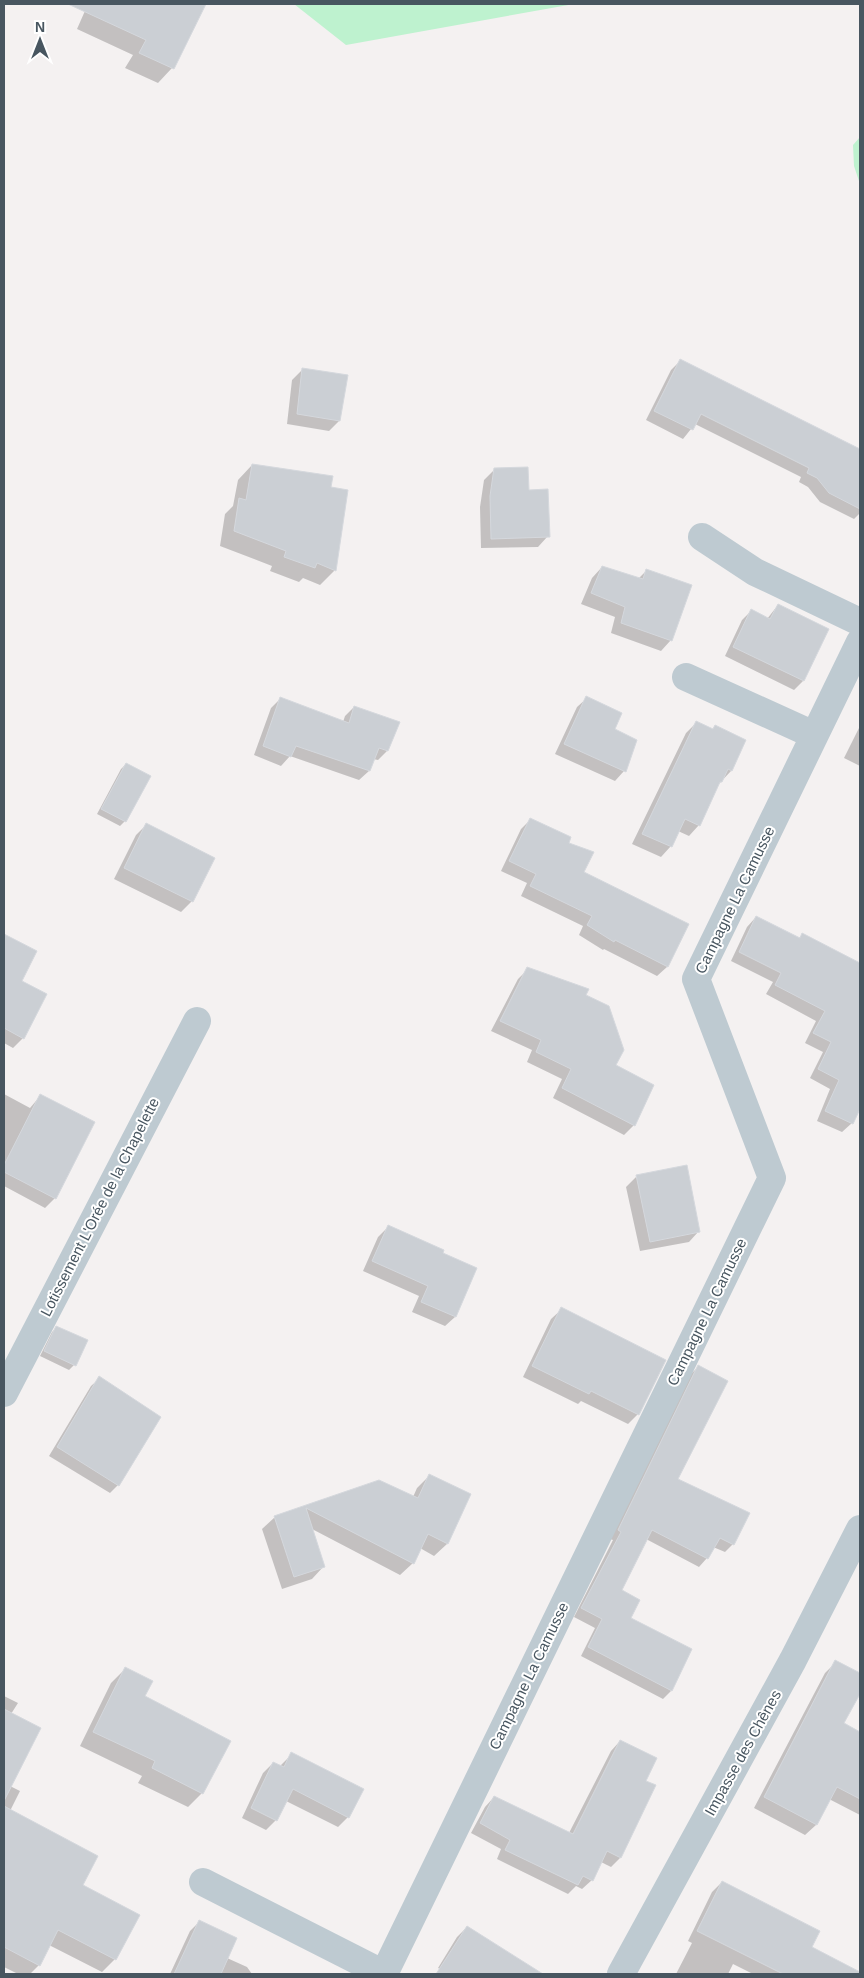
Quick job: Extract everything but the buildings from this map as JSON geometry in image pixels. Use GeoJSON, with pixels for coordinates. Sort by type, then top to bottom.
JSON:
{"type":"FeatureCollection","features":[{"type":"Feature","properties":{"kind":"street"},"geometry":{"type":"LineString","coordinates":[[702,537],[755,572],[860,622]]}},
{"type":"Feature","properties":{"kind":"street","name":"Campagne La Camusse"},"geometry":{"type":"LineString","coordinates":[[384,1974],[772,1178],[696,978],[860,642]]}},
{"type":"Feature","properties":{"kind":"street"},"geometry":{"type":"LineString","coordinates":[[686,677],[814,735]]}},
{"type":"Feature","properties":{"kind":"street","name":"Lotissement L'Orée de la Chapelette"},"geometry":{"type":"LineString","coordinates":[[4,1393],[197,1021]]}},
{"type":"Feature","properties":{"kind":"street","name":"Impasse des Chênes"},"geometry":{"type":"LineString","coordinates":[[621,1974],[793,1660],[860,1529]]}},
{"type":"Feature","properties":{"kind":"street"},"geometry":{"type":"LineString","coordinates":[[203,1882],[384,1974]]}},
{"type":"Feature","properties":{"kind":"green space"},"geometry":{"type":"Polygon","coordinates":[[[294,4],[574,4],[346,45],[294,4]]]}},
{"type":"Feature","properties":{"kind":"green space"},"geometry":{"type":"Polygon","coordinates":[[[860,137],[860,184],[854,166],[853,145],[860,137]]]}}]}
